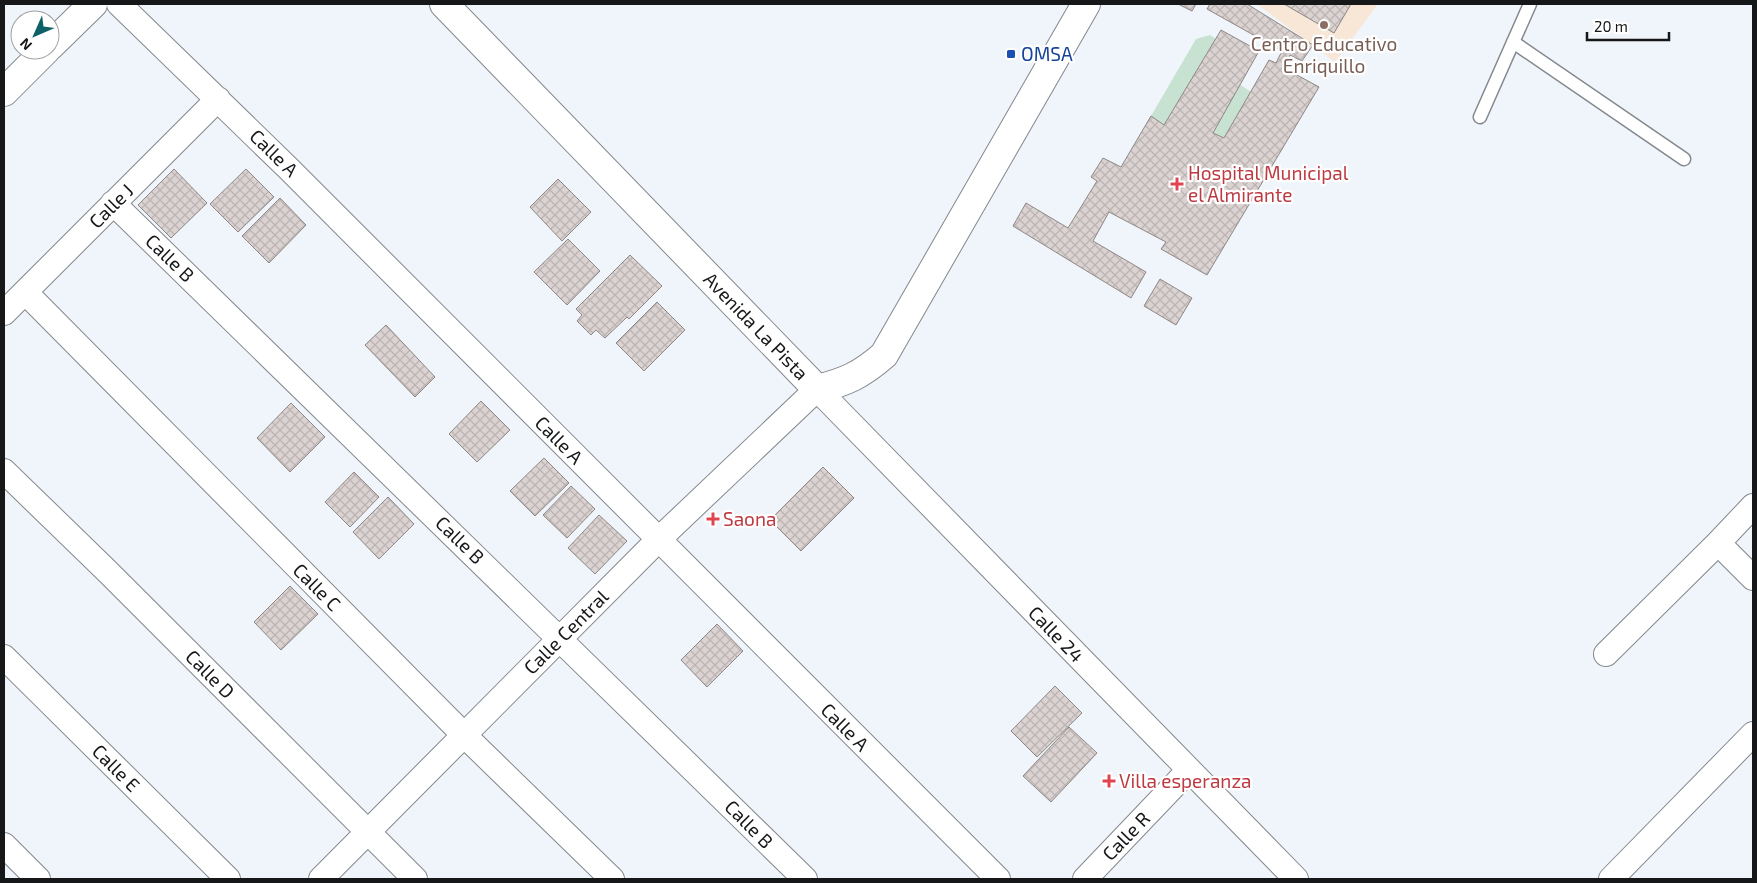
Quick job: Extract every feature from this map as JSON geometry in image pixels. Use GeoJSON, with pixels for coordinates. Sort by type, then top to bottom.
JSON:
{"type":"FeatureCollection","features":[{"type":"Feature","properties":{"kind":"main road"},"geometry":{"type":"LineString","coordinates":[[60,36],[93,4]]}},
{"type":"Feature","properties":{"kind":"main road","name":"Avenida La Pista"},"geometry":{"type":"LineString","coordinates":[[444,4],[817,389],[844,382],[865,372],[884,355],[1086,4]]}},
{"type":"Feature","properties":{"kind":"main road"},"geometry":{"type":"LineString","coordinates":[[4,92],[36,60]]}},
{"type":"Feature","properties":{"kind":"street","name":"Calle A"},"geometry":{"type":"LineString","coordinates":[[119,4],[218,99],[998,879]]}},
{"type":"Feature","properties":{"kind":"street","name":"Calle J"},"geometry":{"type":"LineString","coordinates":[[4,313],[218,99]]}},
{"type":"Feature","properties":{"kind":"street","name":"Calle B"},"geometry":{"type":"LineString","coordinates":[[113,203],[805,879]]}},
{"type":"Feature","properties":{"kind":"street","name":"Calle C"},"geometry":{"type":"LineString","coordinates":[[25,292],[464,735],[612,879]]}},
{"type":"Feature","properties":{"kind":"street","name":"Calle Central"},"geometry":{"type":"LineString","coordinates":[[321,879],[658,540],[817,389]]}},
{"type":"Feature","properties":{"kind":"street","name":"Calle 24"},"geometry":{"type":"LineString","coordinates":[[817,389],[1296,879]]}},
{"type":"Feature","properties":{"kind":"street","name":"Calle D"},"geometry":{"type":"LineString","coordinates":[[4,471],[415,879]]}},
{"type":"Feature","properties":{"kind":"street"},"geometry":{"type":"LineString","coordinates":[[1606,654],[1753,506]]}},
{"type":"Feature","properties":{"kind":"street"},"geometry":{"type":"LineString","coordinates":[[1718,543],[1753,578]]}},
{"type":"Feature","properties":{"kind":"street","name":"Calle E"},"geometry":{"type":"LineString","coordinates":[[4,657],[228,879]]}},
{"type":"Feature","properties":{"kind":"street"},"geometry":{"type":"LineString","coordinates":[[1611,879],[1753,734]]}},
{"type":"Feature","properties":{"kind":"street","name":"Calle R"},"geometry":{"type":"LineString","coordinates":[[1084,879],[1189,770]]}},
{"type":"Feature","properties":{"kind":"street"},"geometry":{"type":"LineString","coordinates":[[4,845],[38,879]]}},
{"type":"Feature","properties":{"kind":"lane"},"geometry":{"type":"LineString","coordinates":[[1480,117],[1530,4]]}},
{"type":"Feature","properties":{"kind":"lane"},"geometry":{"type":"LineString","coordinates":[[1513,42],[1684,159]]}},
{"type":"Feature","properties":{"kind":"shaded area","name":"Centro Educativo Enriquillo"},"geometry":{"type":"Polygon","coordinates":[[[1257,4],[1378,4],[1335,62],[1257,4]]]}},
{"type":"Feature","properties":{"kind":"green space"},"geometry":{"type":"Polygon","coordinates":[[[1210,35],[1216,39],[1164,125],[1151,116],[1196,39],[1210,35]]]}},
{"type":"Feature","properties":{"kind":"green space"},"geometry":{"type":"Polygon","coordinates":[[[1239,84],[1251,92],[1224,138],[1213,133],[1239,84]]]}},
{"type":"Feature","properties":{"kind":"building"},"geometry":{"type":"Polygon","coordinates":[[[1178,4],[1196,4],[1192,11],[1178,4]]]}},
{"type":"Feature","properties":{"kind":"building"},"geometry":{"type":"Polygon","coordinates":[[[1210,4],[1247,4],[1313,45],[1302,61],[1290,55],[1284,68],[1319,87],[1207,275],[1161,249],[1166,242],[1109,212],[1093,241],[1146,272],[1131,298],[1013,226],[1026,203],[1068,228],[1097,181],[1091,177],[1103,158],[1121,167],[1151,116],[1164,125],[1221,30],[1259,51],[1213,133],[1224,138],[1269,60],[1276,63],[1282,51],[1207,9],[1210,4]]]}},
{"type":"Feature","properties":{"kind":"building"},"geometry":{"type":"Polygon","coordinates":[[[1284,4],[1351,4],[1334,33],[1284,4]]]}},
{"type":"Feature","properties":{"kind":"building"},"geometry":{"type":"Polygon","coordinates":[[[174,169],[207,203],[171,238],[138,205],[174,169]]]}},
{"type":"Feature","properties":{"kind":"building"},"geometry":{"type":"Polygon","coordinates":[[[246,169],[274,197],[238,232],[210,204],[246,169]]]}},
{"type":"Feature","properties":{"kind":"building"},"geometry":{"type":"Polygon","coordinates":[[[558,179],[591,212],[562,241],[530,207],[558,179]]]}},
{"type":"Feature","properties":{"kind":"building"},"geometry":{"type":"Polygon","coordinates":[[[280,198],[306,225],[269,263],[242,236],[280,198]]]}},
{"type":"Feature","properties":{"kind":"building"},"geometry":{"type":"Polygon","coordinates":[[[568,239],[600,271],[567,305],[534,272],[568,239]]]}},
{"type":"Feature","properties":{"kind":"building"},"geometry":{"type":"Polygon","coordinates":[[[630,255],[662,286],[629,319],[627,317],[605,338],[596,330],[591,335],[577,321],[582,315],[576,309],[630,255]]]}},
{"type":"Feature","properties":{"kind":"building"},"geometry":{"type":"Polygon","coordinates":[[[1160,279],[1192,298],[1176,325],[1144,306],[1160,279]]]}},
{"type":"Feature","properties":{"kind":"building"},"geometry":{"type":"Polygon","coordinates":[[[657,302],[685,330],[644,371],[616,343],[657,302]]]}},
{"type":"Feature","properties":{"kind":"building"},"geometry":{"type":"Polygon","coordinates":[[[386,325],[435,377],[415,397],[365,345],[386,325]]]}},
{"type":"Feature","properties":{"kind":"building"},"geometry":{"type":"Polygon","coordinates":[[[481,401],[510,430],[477,462],[449,434],[481,401]]]}},
{"type":"Feature","properties":{"kind":"building"},"geometry":{"type":"Polygon","coordinates":[[[291,403],[325,437],[290,472],[257,438],[291,403]]]}},
{"type":"Feature","properties":{"kind":"building"},"geometry":{"type":"Polygon","coordinates":[[[544,458],[569,483],[535,516],[510,491],[544,458]]]}},
{"type":"Feature","properties":{"kind":"building"},"geometry":{"type":"Polygon","coordinates":[[[823,467],[854,498],[801,551],[770,520],[823,467]]]}},
{"type":"Feature","properties":{"kind":"building"},"geometry":{"type":"Polygon","coordinates":[[[354,472],[379,497],[350,527],[325,502],[354,472]]]}},
{"type":"Feature","properties":{"kind":"building"},"geometry":{"type":"Polygon","coordinates":[[[571,486],[595,509],[567,538],[543,515],[571,486]]]}},
{"type":"Feature","properties":{"kind":"building"},"geometry":{"type":"Polygon","coordinates":[[[388,497],[414,524],[379,559],[353,532],[388,497]]]}},
{"type":"Feature","properties":{"kind":"building"},"geometry":{"type":"Polygon","coordinates":[[[599,515],[627,541],[595,574],[568,548],[599,515]]]}},
{"type":"Feature","properties":{"kind":"building"},"geometry":{"type":"Polygon","coordinates":[[[290,586],[318,614],[281,650],[254,622],[290,586]]]}},
{"type":"Feature","properties":{"kind":"building"},"geometry":{"type":"Polygon","coordinates":[[[717,624],[743,651],[707,687],[681,660],[717,624]]]}},
{"type":"Feature","properties":{"kind":"building"},"geometry":{"type":"Polygon","coordinates":[[[1055,686],[1082,713],[1037,757],[1011,731],[1055,686]]]}},
{"type":"Feature","properties":{"kind":"building"},"geometry":{"type":"Polygon","coordinates":[[[1069,727],[1097,753],[1051,802],[1023,776],[1069,727]]]}},
{"type":"Feature","properties":{"kind":"place","name":"Centro Educativo Enriquillo"},"geometry":{"type":"Point","coordinates":[1324,25]}},
{"type":"Feature","properties":{"kind":"place","name":"OMSA"},"geometry":{"type":"Point","coordinates":[1011,54]}},
{"type":"Feature","properties":{"kind":"place","name":"Hospital Municipal el Almirante"},"geometry":{"type":"Point","coordinates":[1177,184]}},
{"type":"Feature","properties":{"kind":"place","name":"Saona"},"geometry":{"type":"Point","coordinates":[713,519]}},
{"type":"Feature","properties":{"kind":"place","name":"Villa esperanza"},"geometry":{"type":"Point","coordinates":[1109,781]}}]}
